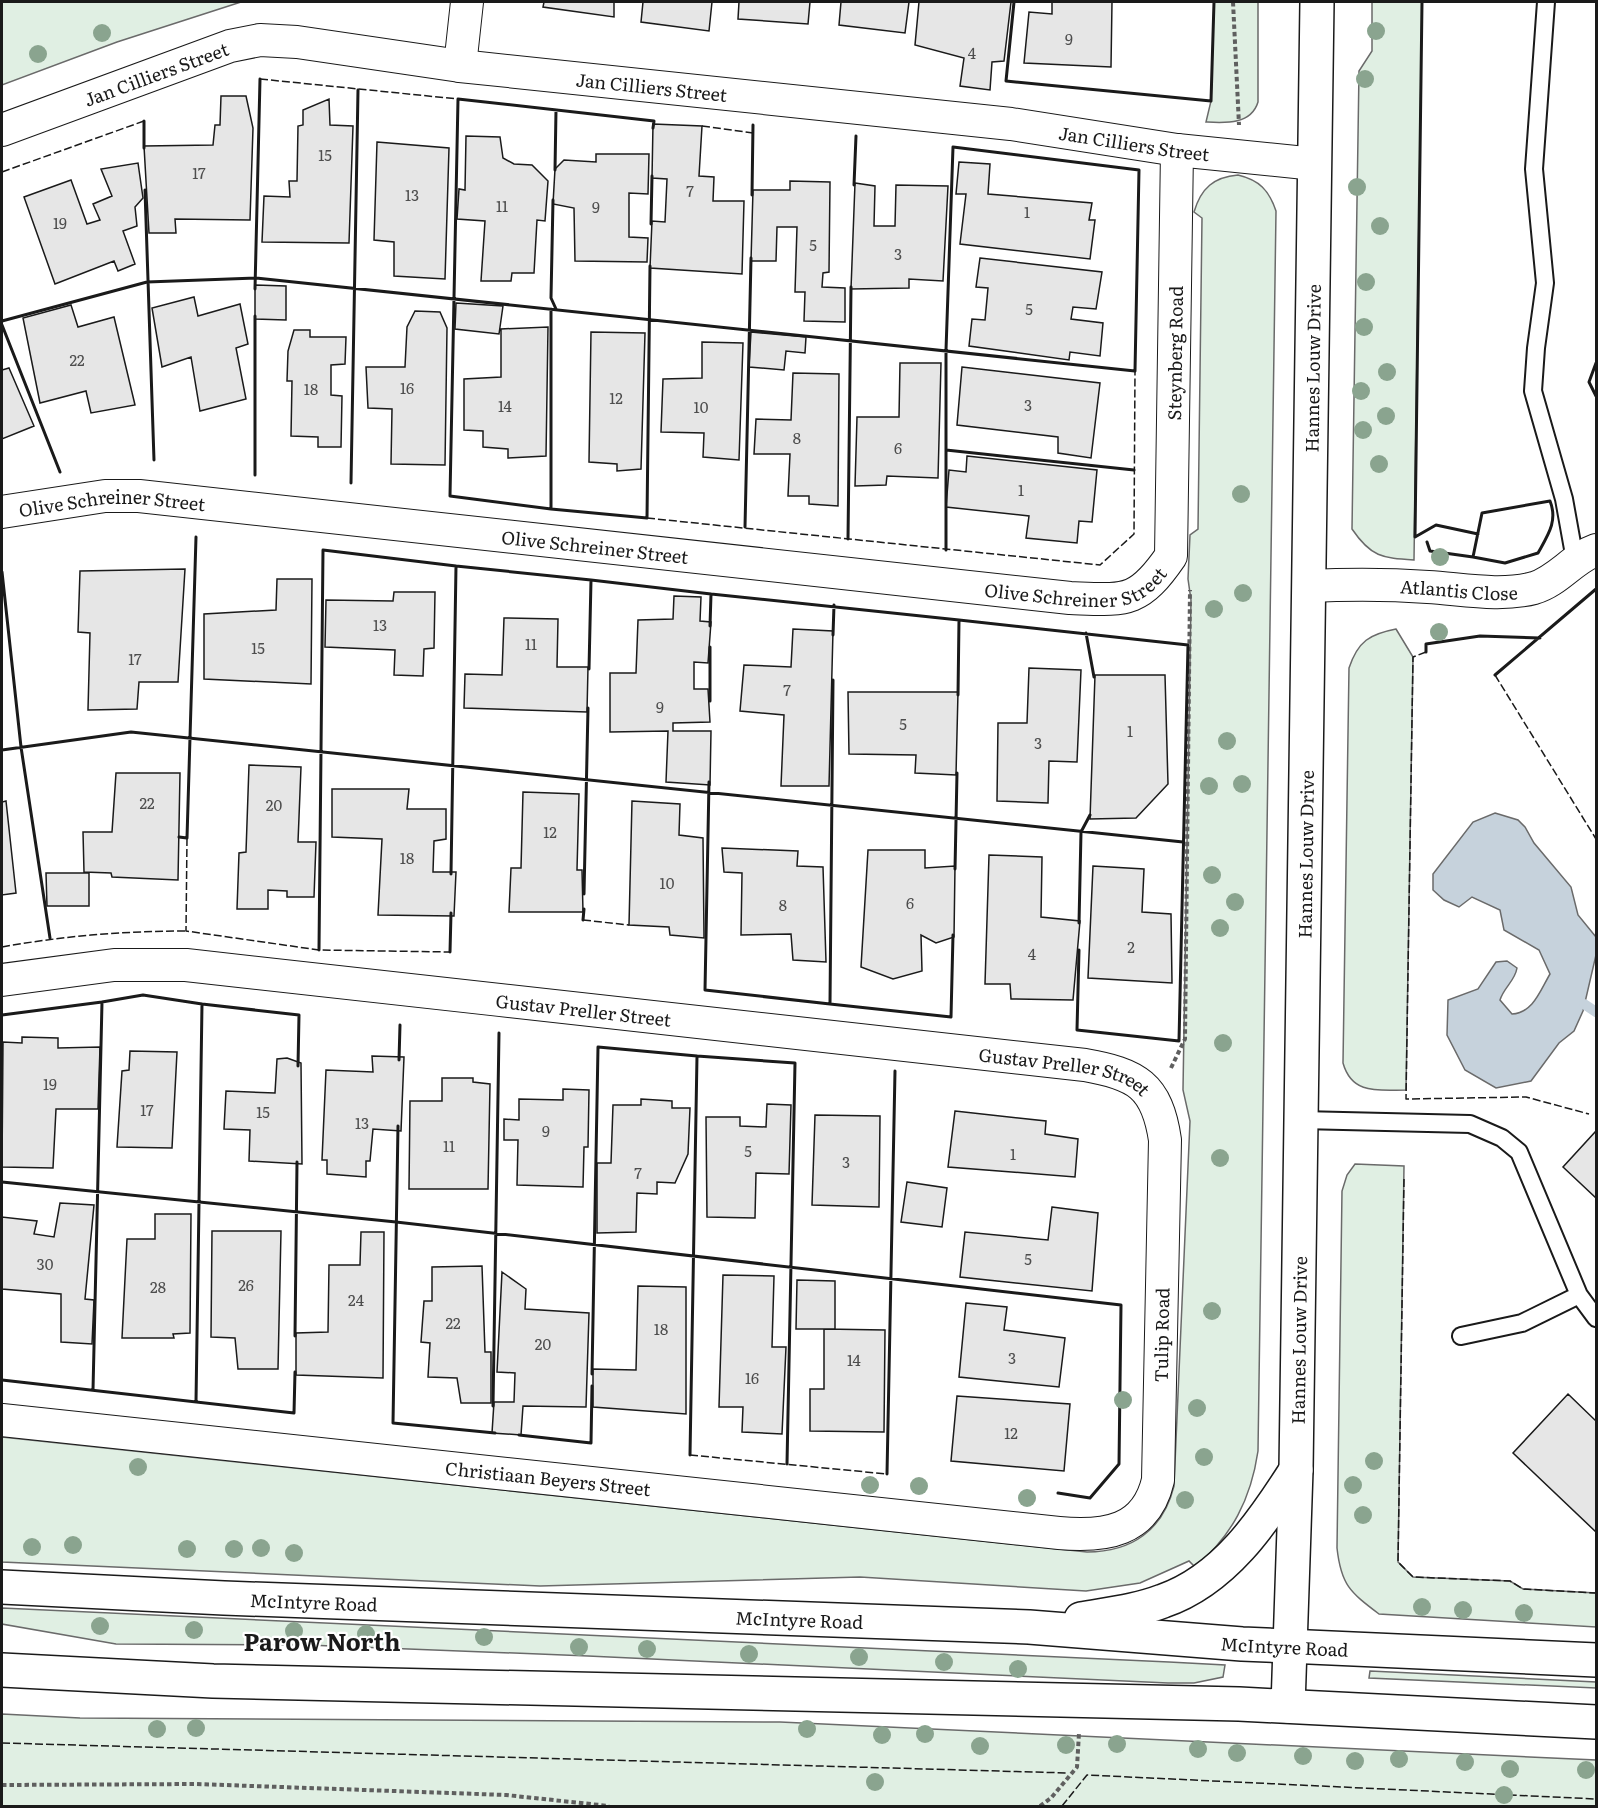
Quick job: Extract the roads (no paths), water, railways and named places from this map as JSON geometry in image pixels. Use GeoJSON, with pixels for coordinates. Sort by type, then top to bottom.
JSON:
{"type":"FeatureCollection","features":[{"type":"Feature","properties":{"kind":"main road","name":"Hannes Louw Drive"},"geometry":{"type":"LineString","coordinates":[[1288,1706],[1296,1470],[1317,2]]}},
{"type":"Feature","properties":{"kind":"main road"},"geometry":{"type":"LineString","coordinates":[[1029,1628],[1137,1609],[1183,1593],[1221,1566],[1246,1540],[1296,1470]]}},
{"type":"Feature","properties":{"kind":"main road","name":"McIntyre Road"},"geometry":{"type":"LineString","coordinates":[[2,1587],[1029,1628],[1290,1645],[1596,1660]]}},
{"type":"Feature","properties":{"kind":"main road"},"geometry":{"type":"LineString","coordinates":[[2,1670],[213,1681],[1288,1706],[1596,1722]]}},
{"type":"Feature","properties":{"kind":"street"},"geometry":{"type":"LineString","coordinates":[[460,66],[466,2]]}},
{"type":"Feature","properties":{"kind":"street","name":"Jan Cilliers Street"},"geometry":{"type":"LineString","coordinates":[[2,130],[230,46],[260,40],[297,42],[460,66],[1011,124],[1177,150],[1315,164]]}},
{"type":"Feature","properties":{"kind":"street","name":"Steynberg Road"},"geometry":{"type":"LineString","coordinates":[[1177,150],[1180,568]]}},
{"type":"Feature","properties":{"kind":"street","name":"Olive Schreiner Street"},"geometry":{"type":"LineString","coordinates":[[2,512],[105,496],[139,496],[1093,598],[1132,597],[1144,590],[1156,578],[1180,568]]}},
{"type":"Feature","properties":{"kind":"street","name":"Atlantis Close"},"geometry":{"type":"LineString","coordinates":[[1309,586],[1351,584],[1500,592],[1535,588],[1586,555]]}},
{"type":"Feature","properties":{"kind":"street","name":"Gustav Preller Street"},"geometry":{"type":"LineString","coordinates":[[2,980],[114,965],[198,967],[1084,1065],[1128,1075],[1142,1084],[1155,1101]]}},
{"type":"Feature","properties":{"kind":"street","name":"Tulip Road"},"geometry":{"type":"LineString","coordinates":[[1095,1534],[1113,1532],[1138,1517],[1152,1499],[1158,1480],[1165,1140],[1155,1101]]}},
{"type":"Feature","properties":{"kind":"street","name":"Christiaan Beyers Street"},"geometry":{"type":"LineString","coordinates":[[2,1420],[1059,1533],[1095,1534]]}},
{"type":"Feature","properties":{"kind":"lane"},"geometry":{"type":"LineString","coordinates":[[1546,2],[1534,169],[1545,283],[1533,391],[1564,499],[1586,555]]}},
{"type":"Feature","properties":{"kind":"lane"},"geometry":{"type":"LineString","coordinates":[[1301,1120],[1470,1124],[1502,1138],[1519,1152],[1579,1295],[1596,1318]]}},
{"type":"Feature","properties":{"kind":"lane"},"geometry":{"type":"LineString","coordinates":[[1461,1336],[1522,1323],[1579,1295]]}},
{"type":"Feature","properties":{"kind":"waterway"},"geometry":{"type":"LineString","coordinates":[[1584,1004],[1596,1012]]}},
{"type":"Feature","properties":{"kind":"district","name":"Parow North"},"geometry":{"type":"Point","coordinates":[322,1640]}}]}
